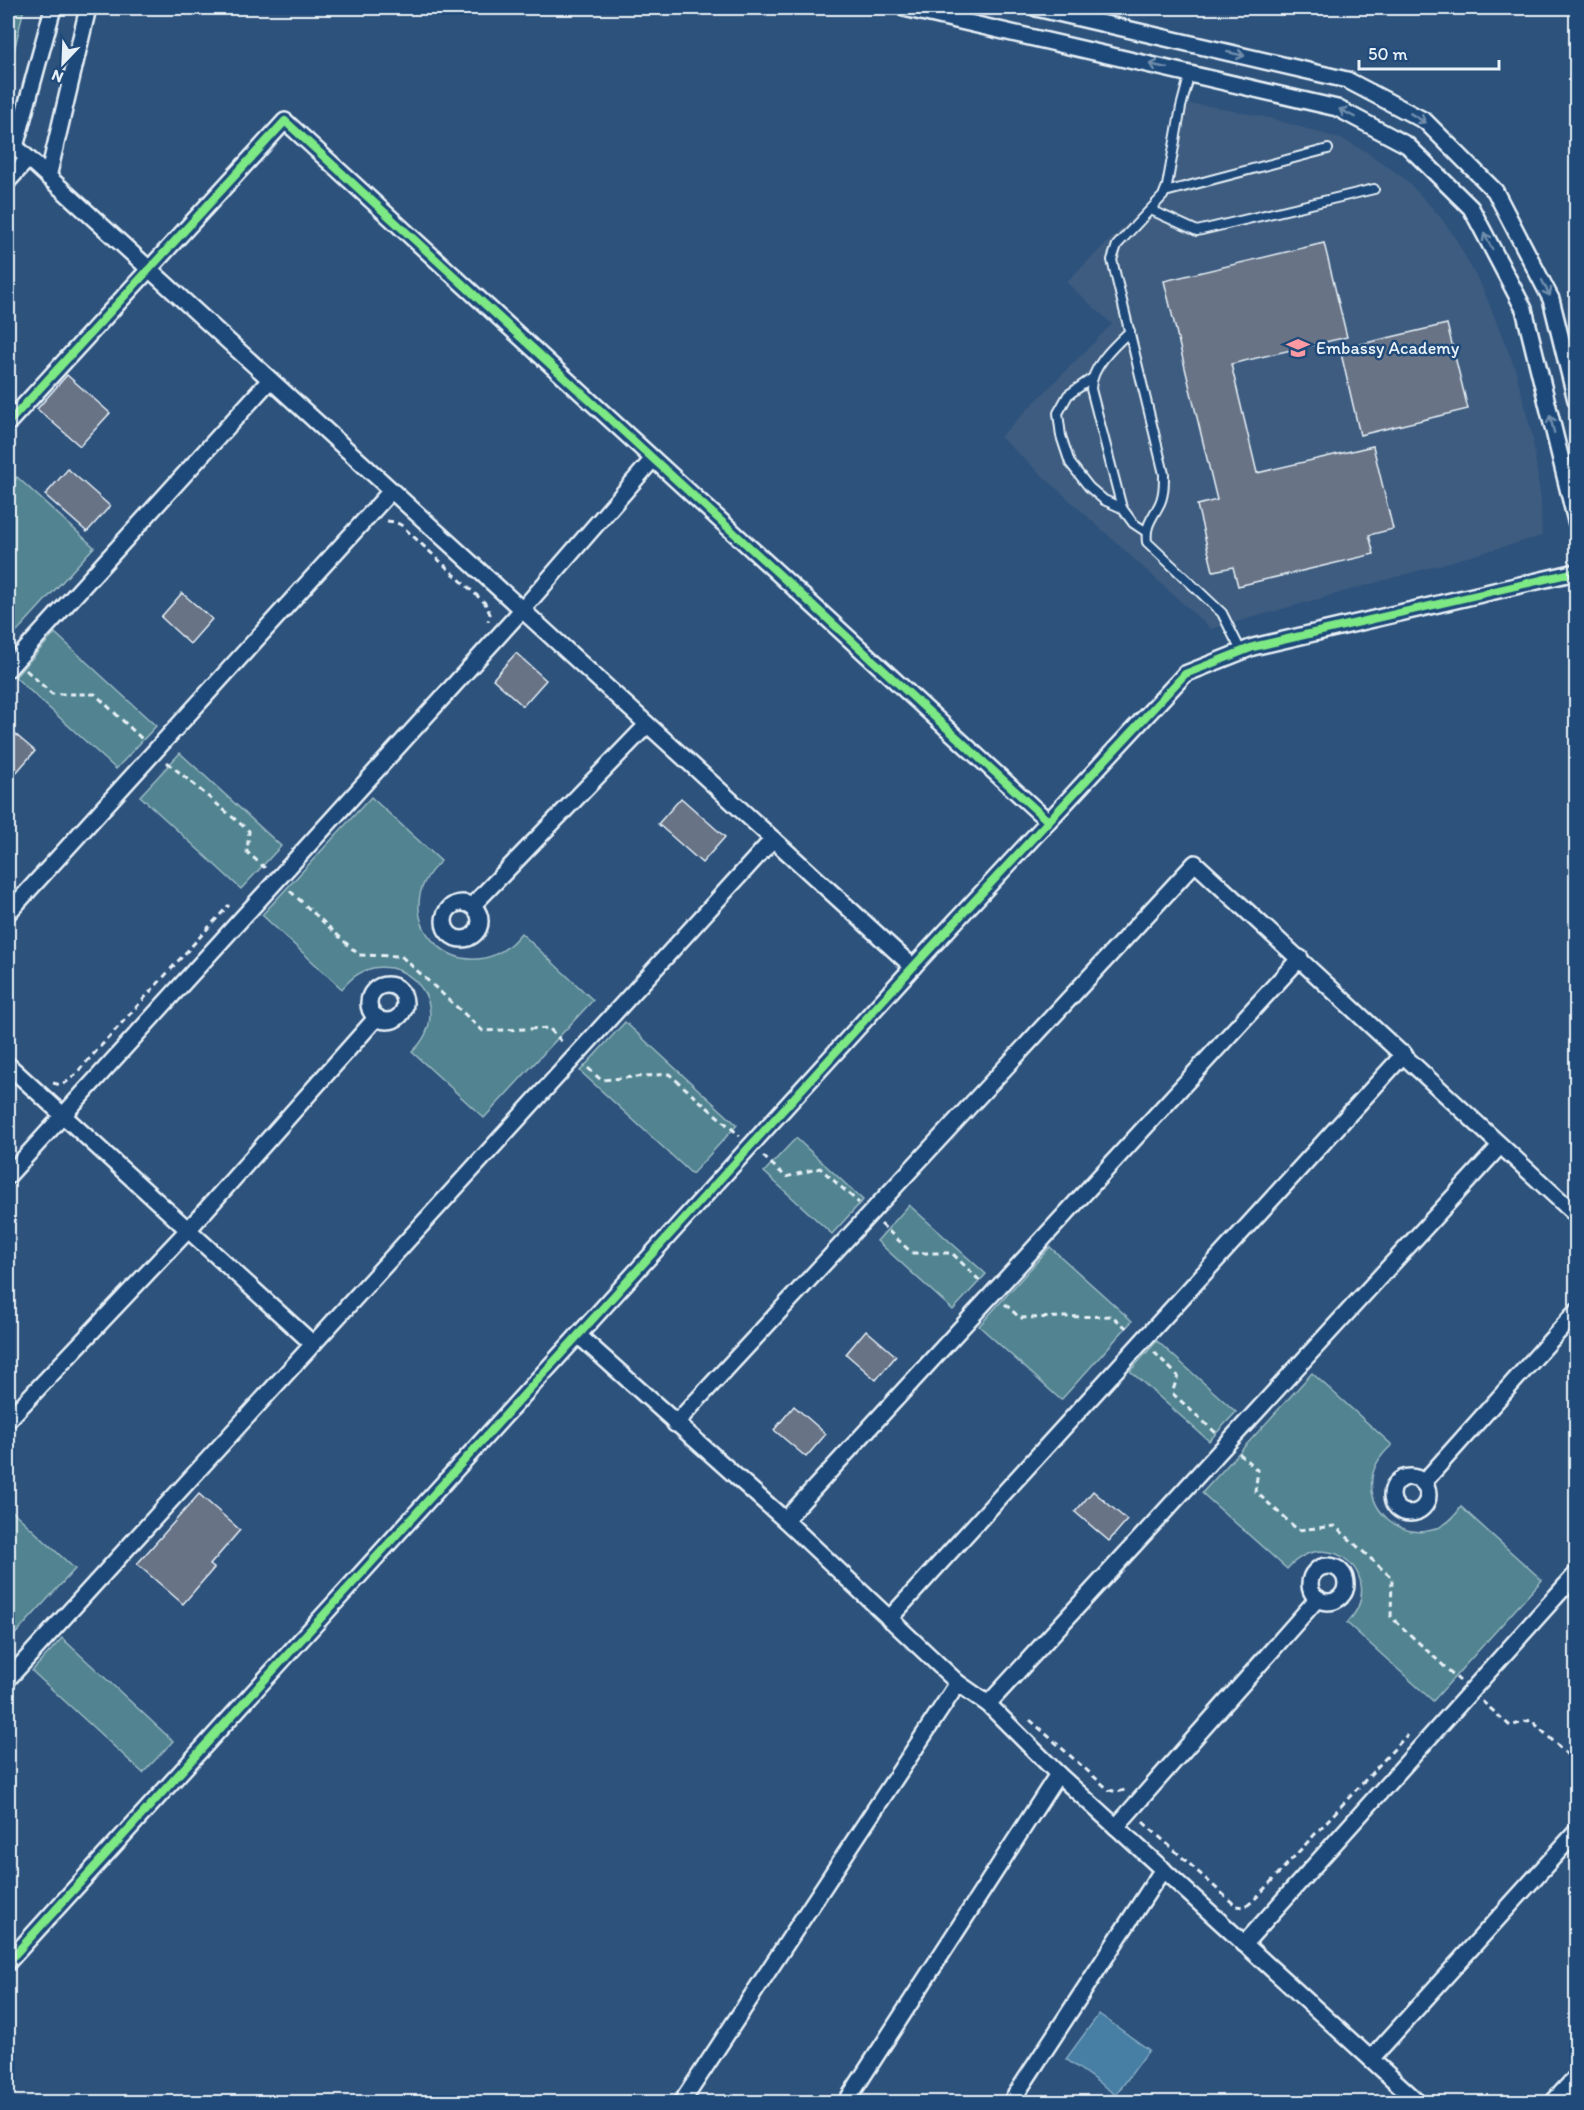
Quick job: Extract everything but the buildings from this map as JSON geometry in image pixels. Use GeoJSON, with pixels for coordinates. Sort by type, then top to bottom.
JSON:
{"type":"FeatureCollection","features":[{"type":"Feature","properties":{"kind":"street"},"geometry":{"type":"LineString","coordinates":[[53,8],[11,143],[913,967]]}},
{"type":"Feature","properties":{"kind":"street"},"geometry":{"type":"LineString","coordinates":[[48,177],[88,8]]}},
{"type":"Feature","properties":{"kind":"street"},"geometry":{"type":"LineString","coordinates":[[904,8],[1337,108],[1407,145],[1471,208],[1524,309],[1576,521]]}},
{"type":"Feature","properties":{"kind":"street"},"geometry":{"type":"LineString","coordinates":[[1036,8],[1347,80],[1425,121],[1495,191],[1551,298],[1576,400]]}},
{"type":"Feature","properties":{"kind":"street"},"geometry":{"type":"LineString","coordinates":[[8,423],[285,121],[1048,821]]}},
{"type":"Feature","properties":{"kind":"street"},"geometry":{"type":"LineString","coordinates":[[8,181],[28,159]]}},
{"type":"Feature","properties":{"kind":"street"},"geometry":{"type":"LineString","coordinates":[[11,665],[270,380]]}},
{"type":"Feature","properties":{"kind":"street"},"geometry":{"type":"LineString","coordinates":[[8,1176],[522,610],[653,459]]}},
{"type":"Feature","properties":{"kind":"street"},"geometry":{"type":"LineString","coordinates":[[8,912],[391,491]]}},
{"type":"Feature","properties":{"kind":"street"},"geometry":{"type":"LineString","coordinates":[[8,1962],[913,967],[1185,674],[1253,646],[1576,572]]}},
{"type":"Feature","properties":{"kind":"street"},"geometry":{"type":"LineString","coordinates":[[472,906],[647,725]]}},
{"type":"Feature","properties":{"kind":"street"},"geometry":{"type":"LineString","coordinates":[[8,1679],[773,839]]}},
{"type":"Feature","properties":{"kind":"street"},"geometry":{"type":"LineString","coordinates":[[675,1424],[1195,862],[1576,1215]]}},
{"type":"Feature","properties":{"kind":"street"},"geometry":{"type":"LineString","coordinates":[[785,1520],[1300,958]]}},
{"type":"Feature","properties":{"kind":"street"},"geometry":{"type":"LineString","coordinates":[[8,1420],[188,1230],[377,1017]]}},
{"type":"Feature","properties":{"kind":"street"},"geometry":{"type":"LineString","coordinates":[[889,1619],[1404,1054]]}},
{"type":"Feature","properties":{"kind":"street"},"geometry":{"type":"LineString","coordinates":[[8,1065],[313,1344]]}},
{"type":"Feature","properties":{"kind":"street"},"geometry":{"type":"LineString","coordinates":[[988,1704],[1500,1146]]}},
{"type":"Feature","properties":{"kind":"street"},"geometry":{"type":"LineString","coordinates":[[1423,1483],[1576,1312]]}},
{"type":"Feature","properties":{"kind":"street"},"geometry":{"type":"LineString","coordinates":[[578,1335],[785,1520],[958,1683],[988,1704],[1116,1827],[1418,2103]]}},
{"type":"Feature","properties":{"kind":"street"},"geometry":{"type":"LineString","coordinates":[[1244,1944],[1576,1574]]}},
{"type":"Feature","properties":{"kind":"street"},"geometry":{"type":"LineString","coordinates":[[1116,1827],[1318,1598]]}},
{"type":"Feature","properties":{"kind":"street"},"geometry":{"type":"LineString","coordinates":[[682,2103],[958,1683]]}},
{"type":"Feature","properties":{"kind":"street"},"geometry":{"type":"LineString","coordinates":[[846,2103],[1059,1774]]}},
{"type":"Feature","properties":{"kind":"street"},"geometry":{"type":"LineString","coordinates":[[1371,2059],[1576,1832]]}},
{"type":"Feature","properties":{"kind":"street"},"geometry":{"type":"LineString","coordinates":[[1011,2103],[1163,1869]]}},
{"type":"Feature","properties":{"kind":"street"},"geometry":{"type":"LineString","coordinates":[[1553,2103],[1576,2077]]}},
{"type":"Feature","properties":{"kind":"lane"},"geometry":{"type":"LineString","coordinates":[[1190,74],[1165,192],[1117,245],[1112,260],[1164,474],[1164,489],[1159,506],[1150,518],[1145,531],[1147,542],[1222,613],[1241,651]]}},
{"type":"Feature","properties":{"kind":"lane"},"geometry":{"type":"LineString","coordinates":[[1165,192],[1328,149]]}},
{"type":"Feature","properties":{"kind":"lane"},"geometry":{"type":"LineString","coordinates":[[1151,210],[1197,231],[1374,189]]}},
{"type":"Feature","properties":{"kind":"lane"},"geometry":{"type":"LineString","coordinates":[[1122,508],[1104,500],[1089,487],[1070,463],[1061,436],[1058,413],[1068,395],[1091,379],[1115,345],[1130,331]]}},
{"type":"Feature","properties":{"kind":"lane"},"geometry":{"type":"LineString","coordinates":[[1091,379],[1094,400],[1122,508],[1133,523],[1145,531]]}},
{"type":"Feature","properties":{"kind":"path"},"geometry":{"type":"LineString","coordinates":[[384,522],[395,522],[400,525],[485,603],[490,614],[484,627]]}},
{"type":"Feature","properties":{"kind":"path"},"geometry":{"type":"LineString","coordinates":[[11,665],[52,694],[95,694],[155,751],[249,831],[247,852],[359,955],[401,956],[483,1031],[549,1028],[601,1080],[669,1074],[786,1177],[820,1168],[912,1253],[952,1252],[1020,1318],[1112,1316],[1178,1376],[1172,1393],[1258,1471],[1255,1491],[1298,1530],[1335,1526],[1392,1578],[1391,1617],[1510,1726],[1531,1720],[1576,1763]]}},
{"type":"Feature","properties":{"kind":"path"},"geometry":{"type":"LineString","coordinates":[[48,1081],[61,1085],[69,1080],[232,902]]}},
{"type":"Feature","properties":{"kind":"shaded area","name":"Embassy Academy"},"geometry":{"type":"Polygon","coordinates":[[[1178,103],[1209,106],[1270,118],[1344,140],[1365,151],[1404,178],[1438,214],[1453,234],[1484,291],[1515,368],[1532,434],[1541,501],[1542,536],[1211,629],[1000,437],[1112,324],[1066,282],[1162,190],[1178,103]]]}},
{"type":"Feature","properties":{"kind":"shaded area"},"geometry":{"type":"Polygon","coordinates":[[[1099,2014],[1149,2050],[1116,2095],[1066,2059],[1099,2014]]]}},
{"type":"Feature","properties":{"kind":"green space"},"geometry":{"type":"Polygon","coordinates":[[[8,8],[24,8],[11,64],[8,67],[8,8]]]}},
{"type":"Feature","properties":{"kind":"green space"},"geometry":{"type":"Polygon","coordinates":[[[17,477],[94,547],[8,641],[8,491],[17,477]]]}},
{"type":"Feature","properties":{"kind":"green space"},"geometry":{"type":"Polygon","coordinates":[[[55,633],[156,726],[116,769],[15,677],[55,633]]]}},
{"type":"Feature","properties":{"kind":"green space"},"geometry":{"type":"Polygon","coordinates":[[[180,753],[281,846],[241,889],[140,796],[180,753]]]}},
{"type":"Feature","properties":{"kind":"green space"},"geometry":{"type":"Polygon","coordinates":[[[371,797],[441,861],[424,884],[419,906],[424,927],[437,945],[455,956],[477,959],[499,952],[521,933],[593,1000],[484,1118],[412,1052],[426,1033],[430,1013],[425,995],[414,980],[398,970],[380,967],[360,973],[342,989],[262,915],[371,797]]]}},
{"type":"Feature","properties":{"kind":"green space"},"geometry":{"type":"Polygon","coordinates":[[[625,1022],[737,1125],[692,1174],[580,1071],[625,1022]]]}},
{"type":"Feature","properties":{"kind":"green space"},"geometry":{"type":"Polygon","coordinates":[[[796,1138],[863,1200],[832,1234],[764,1172],[796,1138]]]}},
{"type":"Feature","properties":{"kind":"green space"},"geometry":{"type":"Polygon","coordinates":[[[909,1205],[986,1274],[953,1310],[877,1241],[909,1205]]]}},
{"type":"Feature","properties":{"kind":"green space"},"geometry":{"type":"Polygon","coordinates":[[[1050,1247],[1132,1321],[1061,1400],[979,1326],[1050,1247]]]}},
{"type":"Feature","properties":{"kind":"green space"},"geometry":{"type":"Polygon","coordinates":[[[1157,1341],[1236,1412],[1209,1441],[1130,1371],[1157,1341]]]}},
{"type":"Feature","properties":{"kind":"green space"},"geometry":{"type":"Polygon","coordinates":[[[1312,1373],[1392,1445],[1376,1465],[1372,1486],[1376,1504],[1388,1520],[1405,1529],[1424,1532],[1444,1525],[1461,1507],[1542,1580],[1433,1701],[1347,1623],[1358,1606],[1362,1589],[1358,1574],[1348,1562],[1335,1554],[1320,1551],[1303,1556],[1287,1569],[1202,1493],[1312,1373]]]}},
{"type":"Feature","properties":{"kind":"green space"},"geometry":{"type":"Polygon","coordinates":[[[8,1507],[75,1569],[8,1642],[8,1507]]]}},
{"type":"Feature","properties":{"kind":"green space"},"geometry":{"type":"Polygon","coordinates":[[[62,1638],[173,1741],[143,1773],[32,1671],[62,1638]]]}},
{"type":"Feature","properties":{"kind":"cycle path"},"geometry":{"type":"LineString","coordinates":[[8,423],[285,121],[1048,821]]}},
{"type":"Feature","properties":{"kind":"cycle path"},"geometry":{"type":"LineString","coordinates":[[8,1962],[913,967],[1185,674],[1253,647],[1576,572]]}},
{"type":"Feature","properties":{"kind":"place","name":"Embassy Academy"},"geometry":{"type":"Point","coordinates":[1298,348]}}]}
